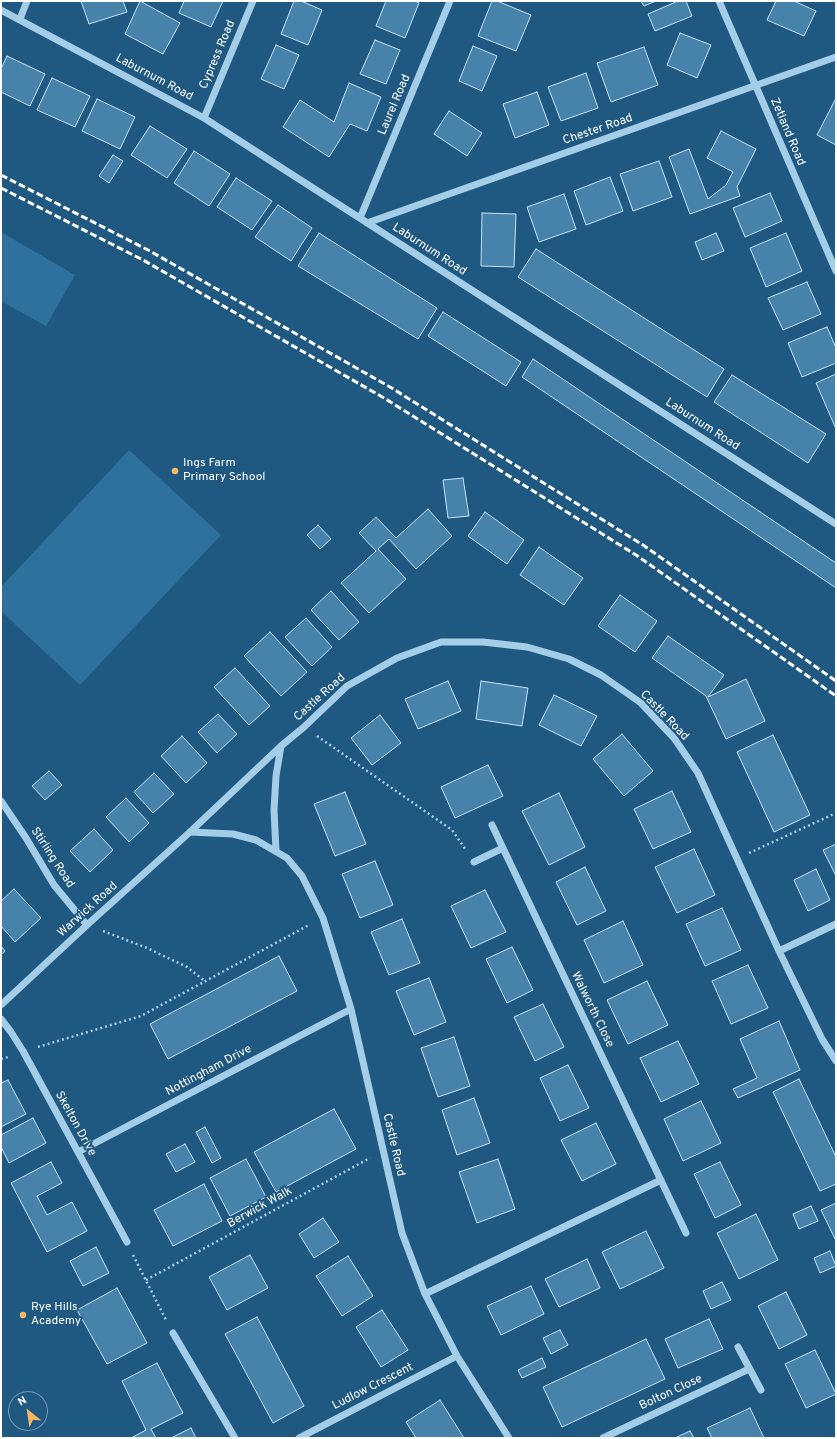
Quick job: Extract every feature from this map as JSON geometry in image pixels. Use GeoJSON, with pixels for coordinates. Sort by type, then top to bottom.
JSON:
{"type":"FeatureCollection","features":[{"type":"Feature","properties":{"kind":"street"},"geometry":{"type":"LineString","coordinates":[[20,19],[27,1]]}},
{"type":"Feature","properties":{"kind":"street","name":"Cypress Road"},"geometry":{"type":"LineString","coordinates":[[204,118],[253,1]]}},
{"type":"Feature","properties":{"kind":"street","name":"Laurel Road"},"geometry":{"type":"LineString","coordinates":[[360,218],[450,1]]}},
{"type":"Feature","properties":{"kind":"street","name":"Zetland Road"},"geometry":{"type":"LineString","coordinates":[[719,1],[836,271]]}},
{"type":"Feature","properties":{"kind":"street","name":"Laburnum Road"},"geometry":{"type":"LineString","coordinates":[[1,10],[204,118],[836,524]]}},
{"type":"Feature","properties":{"kind":"street","name":"Chester Road"},"geometry":{"type":"LineString","coordinates":[[367,223],[836,57]]}},
{"type":"Feature","properties":{"kind":"street","name":"Castle Road"},"geometry":{"type":"LineString","coordinates":[[190,832],[347,686],[397,658],[440,642],[483,642],[527,647],[569,659],[600,675],[641,704],[674,738],[698,773],[779,951],[822,1039],[836,1060]]}},
{"type":"Feature","properties":{"kind":"street"},"geometry":{"type":"LineString","coordinates":[[276,852],[274,810],[276,776],[281,746]]}},
{"type":"Feature","properties":{"kind":"street","name":"Stirling Road"},"geometry":{"type":"LineString","coordinates":[[1,801],[26,838],[54,885],[87,924]]}},
{"type":"Feature","properties":{"kind":"street","name":"Walworth Close"},"geometry":{"type":"LineString","coordinates":[[492,825],[686,1233]]}},
{"type":"Feature","properties":{"kind":"street","name":"Castle Road"},"geometry":{"type":"LineString","coordinates":[[190,832],[233,834],[256,840],[287,858],[302,876],[323,918],[351,1009],[402,1233],[425,1294],[457,1356],[509,1438]]}},
{"type":"Feature","properties":{"kind":"street","name":"Warwick Road"},"geometry":{"type":"LineString","coordinates":[[1,1005],[87,924],[190,832]]}},
{"type":"Feature","properties":{"kind":"street"},"geometry":{"type":"LineString","coordinates":[[474,862],[502,848]]}},
{"type":"Feature","properties":{"kind":"street"},"geometry":{"type":"LineString","coordinates":[[779,951],[836,924]]}},
{"type":"Feature","properties":{"kind":"street","name":"Nottingham Drive"},"geometry":{"type":"LineString","coordinates":[[78,1152],[351,1009]]}},
{"type":"Feature","properties":{"kind":"street","name":"Skelton Drive"},"geometry":{"type":"LineString","coordinates":[[1,1019],[23,1052],[127,1242]]}},
{"type":"Feature","properties":{"kind":"street"},"geometry":{"type":"LineString","coordinates":[[425,1294],[661,1180]]}},
{"type":"Feature","properties":{"kind":"street"},"geometry":{"type":"LineString","coordinates":[[172,1332],[235,1438]]}},
{"type":"Feature","properties":{"kind":"street"},"geometry":{"type":"LineString","coordinates":[[738,1347],[761,1390]]}},
{"type":"Feature","properties":{"kind":"street","name":"Ludlow Crescent"},"geometry":{"type":"LineString","coordinates":[[299,1438],[457,1356]]}},
{"type":"Feature","properties":{"kind":"street","name":"Bolton Close"},"geometry":{"type":"LineString","coordinates":[[603,1438],[749,1368]]}},
{"type":"Feature","properties":{"kind":"path"},"geometry":{"type":"LineString","coordinates":[[304,727],[452,830],[474,862]]}},
{"type":"Feature","properties":{"kind":"path"},"geometry":{"type":"LineString","coordinates":[[737,859],[836,813]]}},
{"type":"Feature","properties":{"kind":"path"},"geometry":{"type":"LineString","coordinates":[[1,1059],[141,1016],[323,918]]}},
{"type":"Feature","properties":{"kind":"path"},"geometry":{"type":"LineString","coordinates":[[87,924],[147,948],[187,967],[206,982]]}},
{"type":"Feature","properties":{"kind":"path","name":"Berwick Walk"},"geometry":{"type":"LineString","coordinates":[[146,1280],[383,1151]]}},
{"type":"Feature","properties":{"kind":"path"},"geometry":{"type":"LineString","coordinates":[[127,1242],[172,1332]]}},
{"type":"Feature","properties":{"kind":"shaded area"},"geometry":{"type":"Polygon","coordinates":[[[1,232],[75,275],[46,326],[1,301],[1,232]]]}},
{"type":"Feature","properties":{"kind":"shaded area"},"geometry":{"type":"Polygon","coordinates":[[[129,450],[221,535],[80,685],[1,611],[1,587],[129,450]]]}},
{"type":"Feature","properties":{"kind":"building"},"geometry":{"type":"Polygon","coordinates":[[[81,1],[123,1],[127,12],[89,24],[81,1]]]}},
{"type":"Feature","properties":{"kind":"building"},"geometry":{"type":"Polygon","coordinates":[[[140,1],[180,23],[163,54],[125,34],[140,1]]]}},
{"type":"Feature","properties":{"kind":"building"},"geometry":{"type":"Polygon","coordinates":[[[184,1],[223,1],[211,27],[179,13],[184,1]]]}},
{"type":"Feature","properties":{"kind":"building"},"geometry":{"type":"Polygon","coordinates":[[[294,1],[301,1],[322,10],[308,45],[281,34],[294,1]]]}},
{"type":"Feature","properties":{"kind":"building"},"geometry":{"type":"Polygon","coordinates":[[[386,1],[415,1],[419,3],[405,38],[376,26],[386,1]]]}},
{"type":"Feature","properties":{"kind":"building"},"geometry":{"type":"Polygon","coordinates":[[[492,1],[497,1],[531,15],[516,51],[478,36],[492,1]]]}},
{"type":"Feature","properties":{"kind":"building"},"geometry":{"type":"Polygon","coordinates":[[[641,1],[656,1],[644,6],[641,1]]]}},
{"type":"Feature","properties":{"kind":"building"},"geometry":{"type":"Polygon","coordinates":[[[678,1],[686,1],[692,16],[655,31],[648,14],[678,1]]]}},
{"type":"Feature","properties":{"kind":"building"},"geometry":{"type":"Polygon","coordinates":[[[776,1],[794,1],[816,11],[804,36],[767,20],[776,1]]]}},
{"type":"Feature","properties":{"kind":"building"},"geometry":{"type":"Polygon","coordinates":[[[680,33],[711,45],[697,78],[667,65],[680,33]]]}},
{"type":"Feature","properties":{"kind":"building"},"geometry":{"type":"Polygon","coordinates":[[[375,40],[400,50],[386,84],[360,74],[375,40]]]}},
{"type":"Feature","properties":{"kind":"building"},"geometry":{"type":"Polygon","coordinates":[[[276,45],[299,55],[284,89],[261,79],[276,45]]]}},
{"type":"Feature","properties":{"kind":"building"},"geometry":{"type":"Polygon","coordinates":[[[473,46],[497,56],[482,91],[459,81],[473,46]]]}},
{"type":"Feature","properties":{"kind":"building"},"geometry":{"type":"Polygon","coordinates":[[[644,47],[658,85],[611,102],[597,63],[644,47]]]}},
{"type":"Feature","properties":{"kind":"building"},"geometry":{"type":"Polygon","coordinates":[[[7,56],[45,74],[30,106],[1,92],[1,69],[7,56]]]}},
{"type":"Feature","properties":{"kind":"building"},"geometry":{"type":"Polygon","coordinates":[[[586,73],[598,108],[561,121],[548,87],[586,73]]]}},
{"type":"Feature","properties":{"kind":"building"},"geometry":{"type":"Polygon","coordinates":[[[52,78],[90,96],[75,127],[37,110],[52,78]]]}},
{"type":"Feature","properties":{"kind":"building"},"geometry":{"type":"Polygon","coordinates":[[[349,83],[381,97],[367,131],[350,124],[329,157],[283,127],[300,100],[334,122],[349,83]]]}},
{"type":"Feature","properties":{"kind":"building"},"geometry":{"type":"Polygon","coordinates":[[[537,92],[549,125],[515,138],[503,104],[537,92]]]}},
{"type":"Feature","properties":{"kind":"building"},"geometry":{"type":"Polygon","coordinates":[[[97,99],[135,117],[120,149],[82,131],[97,99]]]}},
{"type":"Feature","properties":{"kind":"building"},"geometry":{"type":"Polygon","coordinates":[[[836,100],[836,145],[817,135],[836,100]]]}},
{"type":"Feature","properties":{"kind":"building"},"geometry":{"type":"Polygon","coordinates":[[[449,111],[482,133],[467,156],[434,134],[449,111]]]}},
{"type":"Feature","properties":{"kind":"building"},"geometry":{"type":"Polygon","coordinates":[[[150,126],[187,149],[167,178],[131,155],[150,126]]]}},
{"type":"Feature","properties":{"kind":"building"},"geometry":{"type":"Polygon","coordinates":[[[721,131],[756,149],[737,187],[740,196],[690,214],[669,157],[689,149],[708,199],[726,185],[733,172],[707,158],[721,131]]]}},
{"type":"Feature","properties":{"kind":"building"},"geometry":{"type":"Polygon","coordinates":[[[194,151],[230,174],[209,206],[174,183],[194,151]]]}},
{"type":"Feature","properties":{"kind":"building"},"geometry":{"type":"Polygon","coordinates":[[[113,155],[123,161],[109,183],[99,176],[113,155]]]}},
{"type":"Feature","properties":{"kind":"building"},"geometry":{"type":"Polygon","coordinates":[[[659,161],[672,197],[633,211],[620,174],[659,161]]]}},
{"type":"Feature","properties":{"kind":"building"},"geometry":{"type":"Polygon","coordinates":[[[610,177],[623,211],[586,225],[574,191],[610,177]]]}},
{"type":"Feature","properties":{"kind":"building"},"geometry":{"type":"Polygon","coordinates":[[[236,178],[272,201],[252,230],[217,207],[236,178]]]}},
{"type":"Feature","properties":{"kind":"building"},"geometry":{"type":"Polygon","coordinates":[[[770,193],[782,221],[745,237],[733,208],[770,193]]]}},
{"type":"Feature","properties":{"kind":"building"},"geometry":{"type":"Polygon","coordinates":[[[564,194],[576,229],[539,242],[527,207],[564,194]]]}},
{"type":"Feature","properties":{"kind":"building"},"geometry":{"type":"Polygon","coordinates":[[[278,205],[312,228],[291,261],[255,237],[278,205]]]}},
{"type":"Feature","properties":{"kind":"building"},"geometry":{"type":"Polygon","coordinates":[[[482,213],[516,214],[514,267],[481,266],[482,213]]]}},
{"type":"Feature","properties":{"kind":"building"},"geometry":{"type":"Polygon","coordinates":[[[319,233],[437,308],[418,339],[298,266],[319,233]]]}},
{"type":"Feature","properties":{"kind":"building"},"geometry":{"type":"Polygon","coordinates":[[[716,233],[724,251],[702,260],[695,242],[716,233]]]}},
{"type":"Feature","properties":{"kind":"building"},"geometry":{"type":"Polygon","coordinates":[[[786,233],[802,271],[766,287],[750,248],[786,233]]]}},
{"type":"Feature","properties":{"kind":"building"},"geometry":{"type":"Polygon","coordinates":[[[536,249],[724,369],[707,397],[518,277],[536,249]]]}},
{"type":"Feature","properties":{"kind":"building"},"geometry":{"type":"Polygon","coordinates":[[[807,282],[821,314],[783,330],[768,298],[807,282]]]}},
{"type":"Feature","properties":{"kind":"building"},"geometry":{"type":"Polygon","coordinates":[[[443,312],[521,362],[506,386],[428,336],[443,312]]]}},
{"type":"Feature","properties":{"kind":"building"},"geometry":{"type":"Polygon","coordinates":[[[827,327],[836,348],[836,363],[802,377],[788,343],[827,327]]]}},
{"type":"Feature","properties":{"kind":"building"},"geometry":{"type":"Polygon","coordinates":[[[533,359],[836,563],[836,588],[522,377],[533,359]]]}},
{"type":"Feature","properties":{"kind":"building"},"geometry":{"type":"Polygon","coordinates":[[[836,374],[836,429],[816,383],[836,374]]]}},
{"type":"Feature","properties":{"kind":"building"},"geometry":{"type":"Polygon","coordinates":[[[732,375],[826,434],[808,463],[714,402],[732,375]]]}},
{"type":"Feature","properties":{"kind":"building"},"geometry":{"type":"Polygon","coordinates":[[[463,478],[469,516],[448,518],[443,480],[463,478]]]}},
{"type":"Feature","properties":{"kind":"building"},"geometry":{"type":"Polygon","coordinates":[[[428,509],[452,536],[416,569],[389,539],[378,549],[406,579],[369,613],[341,583],[376,551],[359,533],[376,517],[396,538],[428,509]]]}},
{"type":"Feature","properties":{"kind":"building"},"geometry":{"type":"Polygon","coordinates":[[[485,512],[524,540],[507,564],[468,536],[485,512]]]}},
{"type":"Feature","properties":{"kind":"building"},"geometry":{"type":"Polygon","coordinates":[[[318,525],[331,539],[320,549],[307,535],[318,525]]]}},
{"type":"Feature","properties":{"kind":"building"},"geometry":{"type":"Polygon","coordinates":[[[539,547],[583,578],[564,605],[520,575],[539,547]]]}},
{"type":"Feature","properties":{"kind":"building"},"geometry":{"type":"Polygon","coordinates":[[[331,591],[359,622],[339,640],[311,610],[331,591]]]}},
{"type":"Feature","properties":{"kind":"building"},"geometry":{"type":"Polygon","coordinates":[[[620,595],[657,621],[635,652],[598,626],[620,595]]]}},
{"type":"Feature","properties":{"kind":"building"},"geometry":{"type":"Polygon","coordinates":[[[306,618],[332,647],[312,666],[285,637],[306,618]]]}},
{"type":"Feature","properties":{"kind":"building"},"geometry":{"type":"Polygon","coordinates":[[[270,632],[307,672],[281,696],[244,656],[270,632]]]}},
{"type":"Feature","properties":{"kind":"building"},"geometry":{"type":"Polygon","coordinates":[[[668,636],[724,675],[708,697],[746,679],[765,721],[726,739],[706,696],[652,658],[668,636]]]}},
{"type":"Feature","properties":{"kind":"building"},"geometry":{"type":"Polygon","coordinates":[[[235,668],[270,706],[249,725],[214,687],[235,668]]]}},
{"type":"Feature","properties":{"kind":"building"},"geometry":{"type":"Polygon","coordinates":[[[448,681],[461,711],[418,729],[405,699],[448,681]]]}},
{"type":"Feature","properties":{"kind":"building"},"geometry":{"type":"Polygon","coordinates":[[[481,681],[528,688],[522,726],[476,719],[481,681]]]}},
{"type":"Feature","properties":{"kind":"building"},"geometry":{"type":"Polygon","coordinates":[[[554,695],[597,716],[581,746],[539,725],[554,695]]]}},
{"type":"Feature","properties":{"kind":"building"},"geometry":{"type":"Polygon","coordinates":[[[218,714],[237,734],[217,753],[198,732],[218,714]]]}},
{"type":"Feature","properties":{"kind":"building"},"geometry":{"type":"Polygon","coordinates":[[[380,715],[401,743],[372,765],[351,738],[380,715]]]}},
{"type":"Feature","properties":{"kind":"building"},"geometry":{"type":"Polygon","coordinates":[[[622,734],[653,771],[624,796],[593,759],[622,734]]]}},
{"type":"Feature","properties":{"kind":"building"},"geometry":{"type":"Polygon","coordinates":[[[773,735],[810,815],[774,832],[737,752],[773,735]]]}},
{"type":"Feature","properties":{"kind":"building"},"geometry":{"type":"Polygon","coordinates":[[[182,736],[207,763],[186,783],[161,756],[182,736]]]}},
{"type":"Feature","properties":{"kind":"building"},"geometry":{"type":"Polygon","coordinates":[[[488,765],[503,796],[455,818],[441,787],[488,765]]]}},
{"type":"Feature","properties":{"kind":"building"},"geometry":{"type":"Polygon","coordinates":[[[49,771],[62,785],[45,800],[32,786],[49,771]]]}},
{"type":"Feature","properties":{"kind":"building"},"geometry":{"type":"Polygon","coordinates":[[[154,773],[174,794],[153,813],[134,792],[154,773]]]}},
{"type":"Feature","properties":{"kind":"building"},"geometry":{"type":"Polygon","coordinates":[[[672,791],[691,832],[653,849],[634,809],[672,791]]]}},
{"type":"Feature","properties":{"kind":"building"},"geometry":{"type":"Polygon","coordinates":[[[345,792],[366,844],[335,856],[314,804],[345,792]]]}},
{"type":"Feature","properties":{"kind":"building"},"geometry":{"type":"Polygon","coordinates":[[[559,793],[585,847],[549,865],[522,811],[559,793]]]}},
{"type":"Feature","properties":{"kind":"building"},"geometry":{"type":"Polygon","coordinates":[[[126,798],[149,823],[129,842],[106,817],[126,798]]]}},
{"type":"Feature","properties":{"kind":"building"},"geometry":{"type":"Polygon","coordinates":[[[94,829],[113,850],[90,872],[70,851],[94,829]]]}},
{"type":"Feature","properties":{"kind":"building"},"geometry":{"type":"Polygon","coordinates":[[[836,844],[836,876],[823,850],[836,844]]]}},
{"type":"Feature","properties":{"kind":"building"},"geometry":{"type":"Polygon","coordinates":[[[694,849],[715,895],[677,913],[655,867],[694,849]]]}},
{"type":"Feature","properties":{"kind":"building"},"geometry":{"type":"Polygon","coordinates":[[[375,861],[393,905],[360,918],[342,874],[375,861]]]}},
{"type":"Feature","properties":{"kind":"building"},"geometry":{"type":"Polygon","coordinates":[[[585,867],[606,911],[577,925],[556,882],[585,867]]]}},
{"type":"Feature","properties":{"kind":"building"},"geometry":{"type":"Polygon","coordinates":[[[816,869],[830,900],[808,911],[794,880],[816,869]]]}},
{"type":"Feature","properties":{"kind":"building"},"geometry":{"type":"Polygon","coordinates":[[[14,889],[41,918],[15,942],[1,926],[1,901],[14,889]]]}},
{"type":"Feature","properties":{"kind":"building"},"geometry":{"type":"Polygon","coordinates":[[[485,890],[506,932],[471,948],[451,906],[485,890]]]}},
{"type":"Feature","properties":{"kind":"building"},"geometry":{"type":"Polygon","coordinates":[[[722,908],[741,950],[705,966],[686,924],[722,908]]]}},
{"type":"Feature","properties":{"kind":"building"},"geometry":{"type":"Polygon","coordinates":[[[402,919],[420,963],[389,975],[371,932],[402,919]]]}},
{"type":"Feature","properties":{"kind":"building"},"geometry":{"type":"Polygon","coordinates":[[[623,921],[643,965],[604,983],[584,940],[623,921]]]}},
{"type":"Feature","properties":{"kind":"building"},"geometry":{"type":"Polygon","coordinates":[[[1,946],[5,951],[1,955],[1,946]]]}},
{"type":"Feature","properties":{"kind":"building"},"geometry":{"type":"Polygon","coordinates":[[[512,947],[533,990],[507,1003],[486,959],[512,947]]]}},
{"type":"Feature","properties":{"kind":"building"},"geometry":{"type":"Polygon","coordinates":[[[279,956],[297,991],[168,1059],[150,1024],[279,956]]]}},
{"type":"Feature","properties":{"kind":"building"},"geometry":{"type":"Polygon","coordinates":[[[748,965],[768,1008],[731,1024],[712,981],[748,965]]]}},
{"type":"Feature","properties":{"kind":"building"},"geometry":{"type":"Polygon","coordinates":[[[429,978],[446,1022],[414,1035],[396,991],[429,978]]]}},
{"type":"Feature","properties":{"kind":"building"},"geometry":{"type":"Polygon","coordinates":[[[647,981],[668,1025],[628,1044],[607,1000],[647,981]]]}},
{"type":"Feature","properties":{"kind":"building"},"geometry":{"type":"Polygon","coordinates":[[[543,1004],[564,1047],[535,1061],[514,1017],[543,1004]]]}},
{"type":"Feature","properties":{"kind":"building"},"geometry":{"type":"Polygon","coordinates":[[[779,1021],[800,1070],[738,1098],[733,1089],[757,1078],[740,1039],[779,1021]]]}},
{"type":"Feature","properties":{"kind":"building"},"geometry":{"type":"Polygon","coordinates":[[[454,1037],[470,1086],[438,1097],[421,1048],[454,1037]]]}},
{"type":"Feature","properties":{"kind":"building"},"geometry":{"type":"Polygon","coordinates":[[[678,1041],[699,1084],[661,1102],[640,1058],[678,1041]]]}},
{"type":"Feature","properties":{"kind":"building"},"geometry":{"type":"Polygon","coordinates":[[[568,1065],[589,1108],[560,1121],[540,1078],[568,1065]]]}},
{"type":"Feature","properties":{"kind":"building"},"geometry":{"type":"Polygon","coordinates":[[[799,1079],[836,1157],[836,1184],[820,1191],[773,1092],[799,1079]]]}},
{"type":"Feature","properties":{"kind":"building"},"geometry":{"type":"Polygon","coordinates":[[[8,1080],[26,1114],[1,1127],[1,1083],[8,1080]]]}},
{"type":"Feature","properties":{"kind":"building"},"geometry":{"type":"Polygon","coordinates":[[[474,1098],[490,1143],[457,1155],[442,1110],[474,1098]]]}},
{"type":"Feature","properties":{"kind":"building"},"geometry":{"type":"Polygon","coordinates":[[[701,1101],[721,1143],[683,1161],[664,1119],[701,1101]]]}},
{"type":"Feature","properties":{"kind":"building"},"geometry":{"type":"Polygon","coordinates":[[[334,1109],[356,1149],[276,1192],[254,1152],[334,1109]]]}},
{"type":"Feature","properties":{"kind":"building"},"geometry":{"type":"Polygon","coordinates":[[[33,1118],[46,1143],[9,1163],[1,1147],[1,1135],[33,1118]]]}},
{"type":"Feature","properties":{"kind":"building"},"geometry":{"type":"Polygon","coordinates":[[[596,1123],[616,1164],[582,1181],[561,1140],[596,1123]]]}},
{"type":"Feature","properties":{"kind":"building"},"geometry":{"type":"Polygon","coordinates":[[[205,1127],[221,1158],[212,1163],[196,1132],[205,1127]]]}},
{"type":"Feature","properties":{"kind":"building"},"geometry":{"type":"Polygon","coordinates":[[[185,1144],[195,1162],[176,1172],[166,1154],[185,1144]]]}},
{"type":"Feature","properties":{"kind":"building"},"geometry":{"type":"Polygon","coordinates":[[[246,1159],[266,1197],[230,1216],[210,1178],[246,1159]]]}},
{"type":"Feature","properties":{"kind":"building"},"geometry":{"type":"Polygon","coordinates":[[[498,1159],[515,1209],[477,1223],[459,1172],[498,1159]]]}},
{"type":"Feature","properties":{"kind":"building"},"geometry":{"type":"Polygon","coordinates":[[[51,1162],[62,1183],[37,1196],[47,1215],[72,1202],[87,1231],[47,1252],[11,1183],[51,1162]]]}},
{"type":"Feature","properties":{"kind":"building"},"geometry":{"type":"Polygon","coordinates":[[[720,1162],[741,1205],[715,1218],[694,1174],[720,1162]]]}},
{"type":"Feature","properties":{"kind":"building"},"geometry":{"type":"Polygon","coordinates":[[[204,1184],[222,1221],[173,1246],[154,1210],[204,1184]]]}},
{"type":"Feature","properties":{"kind":"building"},"geometry":{"type":"Polygon","coordinates":[[[836,1203],[836,1241],[821,1210],[836,1203]]]}},
{"type":"Feature","properties":{"kind":"building"},"geometry":{"type":"Polygon","coordinates":[[[811,1206],[818,1221],[799,1229],[793,1214],[811,1206]]]}},
{"type":"Feature","properties":{"kind":"building"},"geometry":{"type":"Polygon","coordinates":[[[756,1214],[778,1260],[739,1279],[717,1233],[756,1214]]]}},
{"type":"Feature","properties":{"kind":"building"},"geometry":{"type":"Polygon","coordinates":[[[323,1218],[339,1242],[314,1258],[299,1234],[323,1218]]]}},
{"type":"Feature","properties":{"kind":"building"},"geometry":{"type":"Polygon","coordinates":[[[646,1231],[664,1268],[620,1289],[602,1252],[646,1231]]]}},
{"type":"Feature","properties":{"kind":"building"},"geometry":{"type":"Polygon","coordinates":[[[96,1247],[109,1273],[83,1286],[70,1261],[96,1247]]]}},
{"type":"Feature","properties":{"kind":"building"},"geometry":{"type":"Polygon","coordinates":[[[830,1251],[836,1266],[820,1273],[814,1258],[830,1251]]]}},
{"type":"Feature","properties":{"kind":"building"},"geometry":{"type":"Polygon","coordinates":[[[250,1255],[268,1288],[227,1310],[209,1277],[250,1255]]]}},
{"type":"Feature","properties":{"kind":"building"},"geometry":{"type":"Polygon","coordinates":[[[348,1256],[373,1296],[342,1316],[316,1276],[348,1256]]]}},
{"type":"Feature","properties":{"kind":"building"},"geometry":{"type":"Polygon","coordinates":[[[587,1259],[600,1288],[559,1307],[545,1279],[587,1259]]]}},
{"type":"Feature","properties":{"kind":"building"},"geometry":{"type":"Polygon","coordinates":[[[722,1282],[731,1300],[711,1309],[703,1291],[722,1282]]]}},
{"type":"Feature","properties":{"kind":"building"},"geometry":{"type":"Polygon","coordinates":[[[531,1286],[544,1314],[501,1335],[487,1306],[531,1286]]]}},
{"type":"Feature","properties":{"kind":"building"},"geometry":{"type":"Polygon","coordinates":[[[117,1288],[147,1343],[107,1364],[77,1310],[117,1288]]]}},
{"type":"Feature","properties":{"kind":"building"},"geometry":{"type":"Polygon","coordinates":[[[786,1292],[807,1335],[779,1349],[758,1306],[786,1292]]]}},
{"type":"Feature","properties":{"kind":"building"},"geometry":{"type":"Polygon","coordinates":[[[382,1310],[408,1350],[381,1367],[356,1327],[382,1310]]]}},
{"type":"Feature","properties":{"kind":"building"},"geometry":{"type":"Polygon","coordinates":[[[257,1317],[304,1406],[273,1423],[225,1334],[257,1317]]]}},
{"type":"Feature","properties":{"kind":"building"},"geometry":{"type":"Polygon","coordinates":[[[709,1319],[723,1349],[678,1368],[665,1339],[709,1319]]]}},
{"type":"Feature","properties":{"kind":"building"},"geometry":{"type":"Polygon","coordinates":[[[560,1330],[568,1345],[551,1354],[543,1338],[560,1330]]]}},
{"type":"Feature","properties":{"kind":"building"},"geometry":{"type":"Polygon","coordinates":[[[646,1339],[665,1379],[562,1427],[543,1387],[646,1339]]]}},
{"type":"Feature","properties":{"kind":"building"},"geometry":{"type":"Polygon","coordinates":[[[815,1350],[836,1394],[806,1408],[785,1364],[815,1350]]]}},
{"type":"Feature","properties":{"kind":"building"},"geometry":{"type":"Polygon","coordinates":[[[542,1358],[546,1367],[522,1378],[518,1370],[542,1358]]]}},
{"type":"Feature","properties":{"kind":"building"},"geometry":{"type":"Polygon","coordinates":[[[157,1363],[183,1413],[151,1429],[156,1438],[131,1438],[146,1430],[122,1381],[157,1363]]]}},
{"type":"Feature","properties":{"kind":"building"},"geometry":{"type":"Polygon","coordinates":[[[440,1400],[464,1438],[416,1438],[406,1422],[440,1400]]]}},
{"type":"Feature","properties":{"kind":"building"},"geometry":{"type":"Polygon","coordinates":[[[750,1408],[764,1438],[712,1438],[707,1428],[750,1408]]]}},
{"type":"Feature","properties":{"kind":"building"},"geometry":{"type":"Polygon","coordinates":[[[191,1428],[196,1438],[171,1438],[191,1428]]]}},
{"type":"Feature","properties":{"kind":"building"},"geometry":{"type":"Polygon","coordinates":[[[690,1431],[694,1438],[675,1438],[690,1431]]]}},
{"type":"Feature","properties":{"kind":"railway"},"geometry":{"type":"LineString","coordinates":[[1,175],[148,250],[390,387],[643,545],[836,681]]}},
{"type":"Feature","properties":{"kind":"railway"},"geometry":{"type":"LineString","coordinates":[[1,188],[143,260],[384,398],[636,555],[836,696]]}},
{"type":"Feature","properties":{"kind":"place","name":"Ings Farm Primary School"},"geometry":{"type":"Point","coordinates":[175,471]}},
{"type":"Feature","properties":{"kind":"place","name":"Rye Hills Academy"},"geometry":{"type":"Point","coordinates":[23,1315]}}]}
